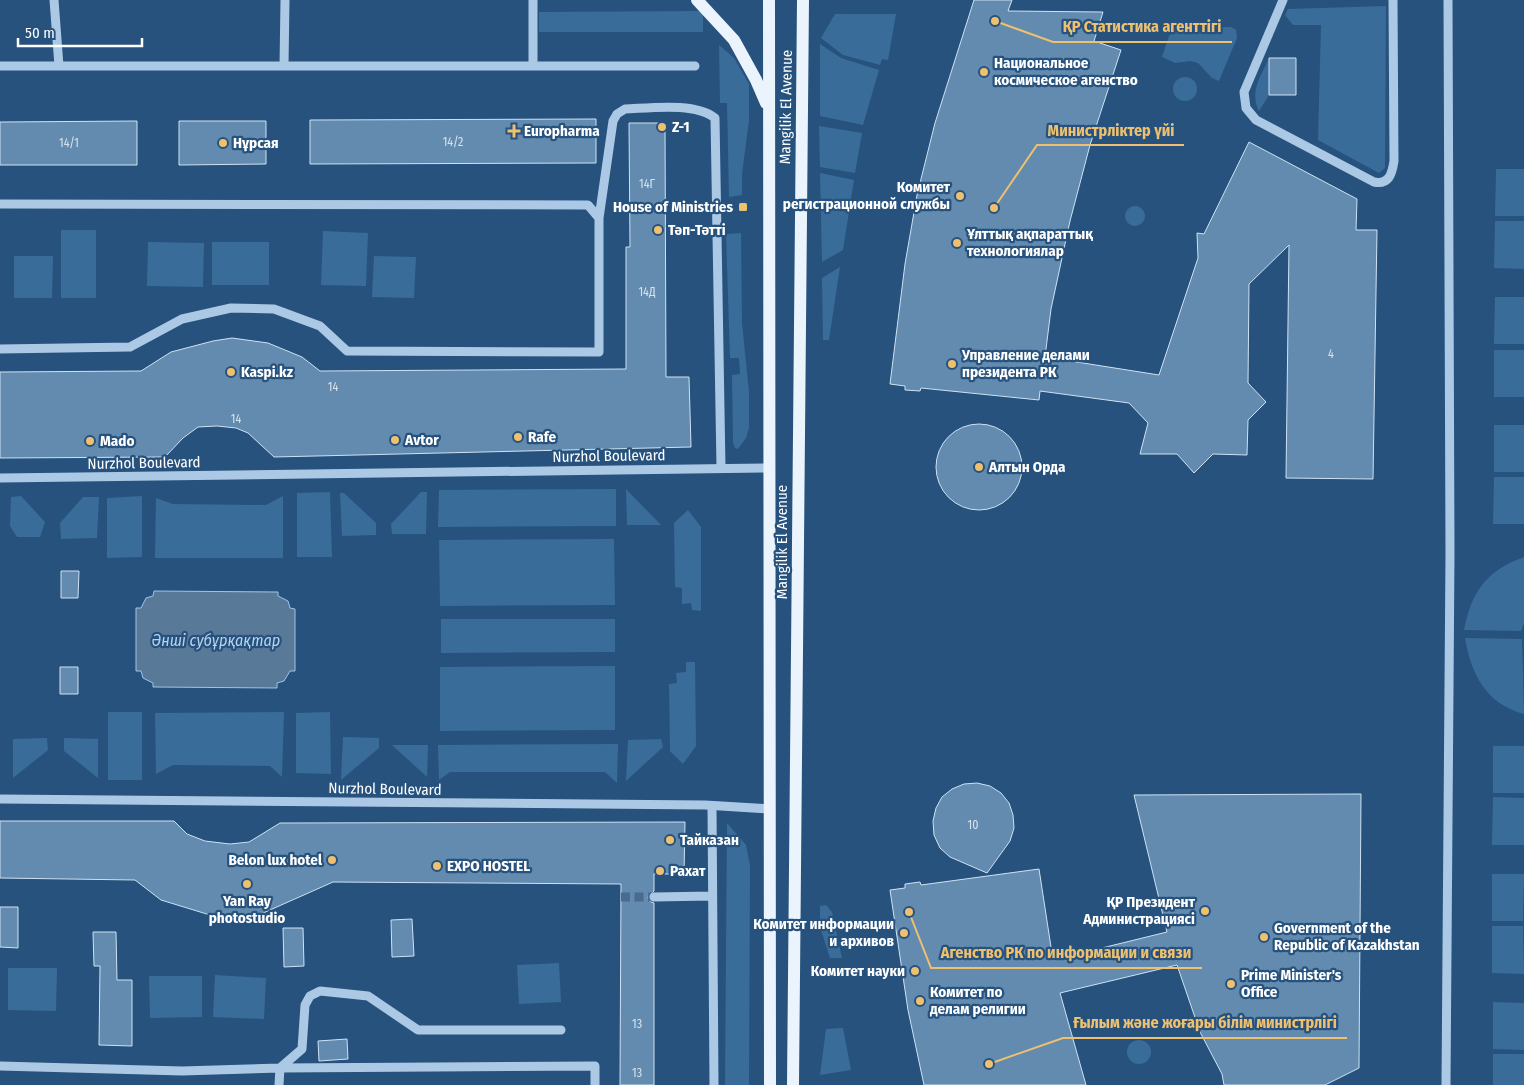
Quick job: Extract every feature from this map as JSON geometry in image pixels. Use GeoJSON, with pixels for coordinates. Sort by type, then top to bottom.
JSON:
{"type":"FeatureCollection","features":[{"type":"Feature","properties":{"kind":"main road"},"geometry":{"type":"LineString","coordinates":[[697,0],[734,40],[756,80],[768,109]]}},
{"type":"Feature","properties":{"kind":"main road","name":"Mangilik El Avenue"},"geometry":{"type":"LineString","coordinates":[[768,0],[770,1085]]}},
{"type":"Feature","properties":{"kind":"main road","name":"Mangilik El Avenue"},"geometry":{"type":"LineString","coordinates":[[794,1085],[803,0]]}},
{"type":"Feature","properties":{"kind":"street"},"geometry":{"type":"LineString","coordinates":[[54,0],[59,66]]}},
{"type":"Feature","properties":{"kind":"street"},"geometry":{"type":"LineString","coordinates":[[284,66],[285,0]]}},
{"type":"Feature","properties":{"kind":"street"},"geometry":{"type":"LineString","coordinates":[[533,0],[533,66]]}},
{"type":"Feature","properties":{"kind":"street"},"geometry":{"type":"LineString","coordinates":[[1283,0],[1244,92],[1246,108],[1256,120],[1381,184],[1393,172],[1394,161],[1393,0]]}},
{"type":"Feature","properties":{"kind":"street"},"geometry":{"type":"LineString","coordinates":[[1446,1085],[1450,554],[1448,0]]}},
{"type":"Feature","properties":{"kind":"street"},"geometry":{"type":"LineString","coordinates":[[0,66],[695,66]]}},
{"type":"Feature","properties":{"kind":"street"},"geometry":{"type":"LineString","coordinates":[[0,349],[130,347],[182,319],[231,308],[274,309],[320,326],[347,351],[600,352],[599,218],[613,121],[617,114],[625,109],[693,109],[706,111],[715,118],[721,468]]}},
{"type":"Feature","properties":{"kind":"street"},"geometry":{"type":"LineString","coordinates":[[0,204],[588,205],[599,218]]}},
{"type":"Feature","properties":{"kind":"street","name":"Nurzhol Boulevard"},"geometry":{"type":"LineString","coordinates":[[0,478],[769,468]]}},
{"type":"Feature","properties":{"kind":"street","name":"Nurzhol Boulevard"},"geometry":{"type":"LineString","coordinates":[[0,799],[712,806],[770,809]]}},
{"type":"Feature","properties":{"kind":"street"},"geometry":{"type":"LineString","coordinates":[[712,806],[711,896],[714,1085]]}},
{"type":"Feature","properties":{"kind":"street"},"geometry":{"type":"LineString","coordinates":[[654,897],[711,896]]}},
{"type":"Feature","properties":{"kind":"street"},"geometry":{"type":"LineString","coordinates":[[279,1085],[280,1068],[302,1049],[305,1004],[310,996],[320,991],[368,996],[418,1030],[561,1030]]}},
{"type":"Feature","properties":{"kind":"street"},"geometry":{"type":"LineString","coordinates":[[0,1066],[182,1071],[280,1068],[595,1066],[595,1085]]}},
{"type":"Feature","properties":{"kind":"shaded area"},"geometry":{"type":"Polygon","coordinates":[[[1386,6],[1385,168],[1379,173],[1318,140],[1321,25],[1293,25],[1285,15],[1288,9],[1386,6]]]}},
{"type":"Feature","properties":{"kind":"shaded area"},"geometry":{"type":"Polygon","coordinates":[[[703,11],[703,32],[539,32],[539,12],[703,11]]]}},
{"type":"Feature","properties":{"kind":"shaded area"},"geometry":{"type":"Polygon","coordinates":[[[835,14],[896,14],[888,60],[882,59],[880,65],[843,55],[821,38],[835,14]]]}},
{"type":"Feature","properties":{"kind":"shaded area"},"geometry":{"type":"Polygon","coordinates":[[[1231,27],[1236,30],[1237,38],[1219,81],[1212,78],[1198,63],[1190,61],[1175,63],[1162,57],[1169,36],[1176,28],[1231,27]]]}},
{"type":"Feature","properties":{"kind":"shaded area"},"geometry":{"type":"Polygon","coordinates":[[[820,44],[841,58],[879,70],[863,125],[820,116],[820,44]]]}},
{"type":"Feature","properties":{"kind":"shaded area"},"geometry":{"type":"Polygon","coordinates":[[[719,45],[734,58],[749,84],[749,120],[742,174],[742,195],[729,197],[727,103],[720,103],[719,45]]]}},
{"type":"Feature","properties":{"kind":"shaded area"},"geometry":{"type":"Polygon","coordinates":[[[1269,58],[1269,95],[1259,111],[1255,97],[1257,84],[1269,58]]]}},
{"type":"Feature","properties":{"kind":"shaded area"},"geometry":{"type":"Polygon","coordinates":[[[1185,77],[1194,80],[1197,89],[1194,98],[1185,101],[1176,98],[1173,89],[1176,80],[1185,77]]]}},
{"type":"Feature","properties":{"kind":"shaded area"},"geometry":{"type":"Polygon","coordinates":[[[819,126],[862,133],[855,173],[820,167],[819,126]]]}},
{"type":"Feature","properties":{"kind":"shaded area"},"geometry":{"type":"Polygon","coordinates":[[[1496,169],[1524,169],[1524,216],[1495,216],[1496,169]]]}},
{"type":"Feature","properties":{"kind":"shaded area"},"geometry":{"type":"Polygon","coordinates":[[[820,173],[854,180],[843,250],[822,262],[820,173]]]}},
{"type":"Feature","properties":{"kind":"shaded area"},"geometry":{"type":"Polygon","coordinates":[[[1131,206],[1139,206],[1145,212],[1145,220],[1139,226],[1131,226],[1125,220],[1125,212],[1131,206]]]}},
{"type":"Feature","properties":{"kind":"shaded area"},"geometry":{"type":"Polygon","coordinates":[[[1495,221],[1524,221],[1524,269],[1494,268],[1495,221]]]}},
{"type":"Feature","properties":{"kind":"shaded area"},"geometry":{"type":"Polygon","coordinates":[[[61,230],[96,230],[96,298],[61,298],[61,230]]]}},
{"type":"Feature","properties":{"kind":"shaded area"},"geometry":{"type":"Polygon","coordinates":[[[323,231],[368,233],[366,286],[321,285],[323,231]]]}},
{"type":"Feature","properties":{"kind":"shaded area"},"geometry":{"type":"Polygon","coordinates":[[[741,233],[742,323],[749,392],[749,428],[746,438],[738,449],[735,448],[733,442],[732,375],[740,374],[739,358],[730,358],[726,234],[741,233]]]}},
{"type":"Feature","properties":{"kind":"shaded area"},"geometry":{"type":"Polygon","coordinates":[[[148,242],[204,243],[203,287],[147,286],[148,242]]]}},
{"type":"Feature","properties":{"kind":"shaded area"},"geometry":{"type":"Polygon","coordinates":[[[212,242],[269,242],[269,285],[212,285],[212,242]]]}},
{"type":"Feature","properties":{"kind":"shaded area"},"geometry":{"type":"Polygon","coordinates":[[[14,256],[53,256],[52,298],[14,298],[14,256]]]}},
{"type":"Feature","properties":{"kind":"shaded area"},"geometry":{"type":"Polygon","coordinates":[[[374,256],[416,257],[414,298],[372,297],[374,256]]]}},
{"type":"Feature","properties":{"kind":"shaded area"},"geometry":{"type":"Polygon","coordinates":[[[840,267],[829,340],[823,340],[822,278],[840,267]]]}},
{"type":"Feature","properties":{"kind":"shaded area"},"geometry":{"type":"Polygon","coordinates":[[[1495,297],[1524,297],[1524,344],[1494,344],[1495,297]]]}},
{"type":"Feature","properties":{"kind":"shaded area"},"geometry":{"type":"Polygon","coordinates":[[[1494,350],[1524,350],[1524,397],[1494,397],[1494,350]]]}},
{"type":"Feature","properties":{"kind":"shaded area"},"geometry":{"type":"Polygon","coordinates":[[[1494,425],[1524,425],[1524,472],[1494,472],[1494,425]]]}},
{"type":"Feature","properties":{"kind":"shaded area"},"geometry":{"type":"Polygon","coordinates":[[[1494,477],[1524,477],[1524,524],[1493,524],[1494,477]]]}},
{"type":"Feature","properties":{"kind":"shaded area"},"geometry":{"type":"Polygon","coordinates":[[[616,489],[616,526],[438,527],[439,490],[616,489]]]}},
{"type":"Feature","properties":{"kind":"shaded area"},"geometry":{"type":"Polygon","coordinates":[[[626,489],[661,525],[627,525],[626,489]]]}},
{"type":"Feature","properties":{"kind":"shaded area"},"geometry":{"type":"Polygon","coordinates":[[[330,492],[332,557],[297,557],[297,493],[330,492]]]}},
{"type":"Feature","properties":{"kind":"shaded area"},"geometry":{"type":"Polygon","coordinates":[[[421,492],[427,492],[426,534],[392,534],[391,524],[421,492]]]}},
{"type":"Feature","properties":{"kind":"shaded area"},"geometry":{"type":"Polygon","coordinates":[[[340,493],[344,493],[376,523],[376,535],[342,536],[340,493]]]}},
{"type":"Feature","properties":{"kind":"shaded area"},"geometry":{"type":"Polygon","coordinates":[[[21,496],[45,522],[40,537],[17,537],[10,526],[11,497],[21,496]]]}},
{"type":"Feature","properties":{"kind":"shaded area"},"geometry":{"type":"Polygon","coordinates":[[[142,496],[142,557],[107,558],[107,498],[142,496]]]}},
{"type":"Feature","properties":{"kind":"shaded area"},"geometry":{"type":"Polygon","coordinates":[[[283,496],[283,558],[155,558],[156,498],[173,504],[266,505],[283,496]]]}},
{"type":"Feature","properties":{"kind":"shaded area"},"geometry":{"type":"Polygon","coordinates":[[[83,497],[99,497],[97,538],[61,539],[60,523],[83,497]]]}},
{"type":"Feature","properties":{"kind":"shaded area"},"geometry":{"type":"Polygon","coordinates":[[[688,510],[701,527],[701,611],[692,610],[691,603],[682,604],[682,588],[675,587],[674,523],[688,510]]]}},
{"type":"Feature","properties":{"kind":"shaded area"},"geometry":{"type":"Polygon","coordinates":[[[614,539],[615,605],[440,606],[439,540],[614,539]]]}},
{"type":"Feature","properties":{"kind":"shaded area"},"geometry":{"type":"Polygon","coordinates":[[[1524,557],[1524,623],[1521,631],[1464,630],[1471,604],[1483,584],[1500,569],[1524,557]]]}},
{"type":"Feature","properties":{"kind":"shaded area"},"geometry":{"type":"Polygon","coordinates":[[[441,619],[615,619],[615,652],[441,653],[441,619]]]}},
{"type":"Feature","properties":{"kind":"shaded area"},"geometry":{"type":"Polygon","coordinates":[[[1465,638],[1522,639],[1524,714],[1500,703],[1482,686],[1471,664],[1465,638]]]}},
{"type":"Feature","properties":{"kind":"shaded area"},"geometry":{"type":"Polygon","coordinates":[[[686,662],[695,662],[696,746],[683,764],[670,751],[669,684],[677,683],[676,673],[686,672],[686,662]]]}},
{"type":"Feature","properties":{"kind":"shaded area"},"geometry":{"type":"Polygon","coordinates":[[[615,666],[615,730],[440,731],[440,667],[615,666]]]}},
{"type":"Feature","properties":{"kind":"shaded area"},"geometry":{"type":"Polygon","coordinates":[[[108,712],[142,712],[142,780],[108,780],[108,712]]]}},
{"type":"Feature","properties":{"kind":"shaded area"},"geometry":{"type":"Polygon","coordinates":[[[284,712],[282,777],[270,766],[173,765],[156,774],[155,713],[284,712]]]}},
{"type":"Feature","properties":{"kind":"shaded area"},"geometry":{"type":"Polygon","coordinates":[[[330,712],[331,774],[296,773],[296,713],[330,712]]]}},
{"type":"Feature","properties":{"kind":"shaded area"},"geometry":{"type":"Polygon","coordinates":[[[343,737],[379,738],[379,748],[341,780],[343,737]]]}},
{"type":"Feature","properties":{"kind":"shaded area"},"geometry":{"type":"Polygon","coordinates":[[[47,738],[48,750],[13,778],[13,739],[47,738]]]}},
{"type":"Feature","properties":{"kind":"shaded area"},"geometry":{"type":"Polygon","coordinates":[[[64,738],[98,739],[98,778],[64,751],[64,738]]]}},
{"type":"Feature","properties":{"kind":"shaded area"},"geometry":{"type":"Polygon","coordinates":[[[661,739],[663,747],[626,781],[628,740],[661,739]]]}},
{"type":"Feature","properties":{"kind":"shaded area"},"geometry":{"type":"Polygon","coordinates":[[[618,744],[617,783],[605,772],[450,772],[439,780],[438,745],[618,744]]]}},
{"type":"Feature","properties":{"kind":"shaded area"},"geometry":{"type":"Polygon","coordinates":[[[392,745],[428,745],[427,777],[392,745]]]}},
{"type":"Feature","properties":{"kind":"shaded area"},"geometry":{"type":"Polygon","coordinates":[[[1493,746],[1524,746],[1524,793],[1493,793],[1493,746]]]}},
{"type":"Feature","properties":{"kind":"shaded area"},"geometry":{"type":"Polygon","coordinates":[[[1493,797],[1524,798],[1524,845],[1492,845],[1493,797]]]}},
{"type":"Feature","properties":{"kind":"shaded area"},"geometry":{"type":"Polygon","coordinates":[[[727,823],[746,845],[750,865],[749,1085],[725,1085],[727,823]]]}},
{"type":"Feature","properties":{"kind":"shaded area"},"geometry":{"type":"Polygon","coordinates":[[[1492,874],[1524,874],[1523,921],[1492,921],[1492,874]]]}},
{"type":"Feature","properties":{"kind":"shaded area"},"geometry":{"type":"Polygon","coordinates":[[[826,905],[832,912],[842,958],[830,958],[820,927],[820,906],[826,905]]]}},
{"type":"Feature","properties":{"kind":"shaded area"},"geometry":{"type":"Polygon","coordinates":[[[1492,926],[1523,926],[1524,974],[1492,973],[1492,926]]]}},
{"type":"Feature","properties":{"kind":"shaded area"},"geometry":{"type":"Polygon","coordinates":[[[559,963],[561,1002],[519,1004],[517,965],[559,963]]]}},
{"type":"Feature","properties":{"kind":"shaded area"},"geometry":{"type":"Polygon","coordinates":[[[8,968],[57,968],[56,1011],[8,1010],[8,968]]]}},
{"type":"Feature","properties":{"kind":"shaded area"},"geometry":{"type":"Polygon","coordinates":[[[215,975],[266,978],[264,1019],[213,1017],[215,975]]]}},
{"type":"Feature","properties":{"kind":"shaded area"},"geometry":{"type":"Polygon","coordinates":[[[149,976],[202,976],[202,1017],[150,1018],[149,976]]]}},
{"type":"Feature","properties":{"kind":"shaded area"},"geometry":{"type":"Polygon","coordinates":[[[1493,1002],[1524,1003],[1524,1050],[1493,1049],[1493,1002]]]}},
{"type":"Feature","properties":{"kind":"shaded area"},"geometry":{"type":"Polygon","coordinates":[[[843,1028],[851,1070],[820,1075],[826,1029],[843,1028]]]}},
{"type":"Feature","properties":{"kind":"shaded area"},"geometry":{"type":"Polygon","coordinates":[[[1139,1040],[1148,1043],[1151,1052],[1148,1061],[1139,1064],[1130,1061],[1127,1052],[1130,1043],[1139,1040]]]}},
{"type":"Feature","properties":{"kind":"shaded area"},"geometry":{"type":"Polygon","coordinates":[[[1493,1054],[1524,1054],[1524,1085],[1493,1085],[1493,1054]]]}},
{"type":"Feature","properties":{"kind":"water","name":"Әнші субұрқақтар"},"geometry":{"type":"Polygon","coordinates":[[[154,591],[278,592],[278,596],[288,601],[290,608],[295,609],[295,671],[290,671],[284,681],[277,683],[277,688],[153,687],[153,683],[143,678],[141,671],[136,671],[136,608],[141,608],[146,598],[153,596],[154,591]]]}},
{"type":"Feature","properties":{"kind":"building"},"geometry":{"type":"Polygon","coordinates":[[[974,0],[1012,0],[1008,11],[1103,12],[1094,41],[1121,50],[1090,145],[1070,221],[1051,309],[1045,357],[1159,375],[1198,258],[1197,233],[1204,234],[1249,142],[1357,199],[1356,230],[1377,230],[1373,479],[1286,478],[1289,245],[1249,284],[1248,383],[1266,402],[1248,420],[1247,455],[1213,454],[1194,473],[1177,454],[1140,454],[1148,423],[1129,403],[1040,391],[1039,400],[921,388],[920,391],[905,390],[905,386],[890,384],[905,264],[917,195],[935,123],[974,0]]]}},
{"type":"Feature","properties":{"kind":"building"},"geometry":{"type":"Polygon","coordinates":[[[1269,58],[1296,58],[1296,95],[1269,95],[1269,58]]]}},
{"type":"Feature","properties":{"kind":"building"},"geometry":{"type":"Polygon","coordinates":[[[596,119],[596,163],[310,164],[310,120],[596,119]]]}},
{"type":"Feature","properties":{"kind":"building"},"geometry":{"type":"Polygon","coordinates":[[[137,121],[137,165],[0,165],[0,122],[137,121]]]}},
{"type":"Feature","properties":{"kind":"building","name":"Нұрсая"},"geometry":{"type":"Polygon","coordinates":[[[179,121],[266,121],[266,164],[179,165],[179,121]]]}},
{"type":"Feature","properties":{"kind":"building"},"geometry":{"type":"Polygon","coordinates":[[[629,123],[665,123],[666,377],[689,377],[691,447],[274,457],[248,433],[236,428],[217,426],[198,427],[183,438],[165,457],[0,458],[0,372],[141,371],[171,352],[232,338],[268,343],[302,357],[320,371],[626,369],[626,247],[630,247],[629,123]]]}},
{"type":"Feature","properties":{"kind":"building","name":"Алтын Орда"},"geometry":{"type":"Polygon","coordinates":[[[979,424],[995,428],[1009,437],[1018,451],[1022,467],[1018,483],[1009,497],[995,506],[979,510],[963,506],[949,497],[940,483],[936,467],[940,451],[949,437],[963,428],[979,424]]]}},
{"type":"Feature","properties":{"kind":"building"},"geometry":{"type":"Polygon","coordinates":[[[61,571],[79,571],[78,598],[61,598],[61,571]]]}},
{"type":"Feature","properties":{"kind":"building"},"geometry":{"type":"Polygon","coordinates":[[[60,667],[78,667],[78,694],[60,694],[60,667]]]}},
{"type":"Feature","properties":{"kind":"building"},"geometry":{"type":"Polygon","coordinates":[[[977,783],[990,786],[1001,793],[1009,803],[1013,815],[1014,828],[1010,841],[987,873],[950,857],[940,848],[934,835],[933,821],[936,808],[942,797],[952,789],[964,784],[977,783]]]}},
{"type":"Feature","properties":{"kind":"building"},"geometry":{"type":"Polygon","coordinates":[[[1361,794],[1359,1068],[1325,1085],[1224,1085],[1222,1074],[1200,1032],[1177,965],[1060,993],[1086,1085],[924,1085],[908,1010],[890,890],[905,888],[905,884],[920,882],[921,885],[1039,869],[1053,960],[1167,932],[1134,795],[1361,794]]]}},
{"type":"Feature","properties":{"kind":"building"},"geometry":{"type":"Polygon","coordinates":[[[0,821],[174,821],[187,834],[205,841],[230,844],[249,842],[280,823],[685,822],[684,874],[654,874],[654,891],[648,897],[649,901],[654,903],[654,1085],[620,1085],[621,884],[333,882],[261,914],[210,915],[161,900],[135,880],[0,878],[0,821]]]}},
{"type":"Feature","properties":{"kind":"building"},"geometry":{"type":"Polygon","coordinates":[[[0,907],[18,907],[18,948],[0,947],[0,907]]]}},
{"type":"Feature","properties":{"kind":"building"},"geometry":{"type":"Polygon","coordinates":[[[412,919],[414,956],[392,957],[391,920],[412,919]]]}},
{"type":"Feature","properties":{"kind":"building"},"geometry":{"type":"Polygon","coordinates":[[[283,928],[303,928],[304,966],[284,967],[283,928]]]}},
{"type":"Feature","properties":{"kind":"building"},"geometry":{"type":"Polygon","coordinates":[[[93,932],[116,932],[117,980],[132,980],[132,1046],[99,1045],[100,966],[94,966],[93,932]]]}},
{"type":"Feature","properties":{"kind":"building"},"geometry":{"type":"Polygon","coordinates":[[[347,1039],[348,1059],[319,1061],[318,1041],[347,1039]]]}},
{"type":"Feature","properties":{"kind":"tunnel"},"geometry":{"type":"LineString","coordinates":[[621,897],[654,897]]}},
{"type":"Feature","properties":{"kind":"place","name":"ҚР Статистика агенттігі"},"geometry":{"type":"Point","coordinates":[995,21]}},
{"type":"Feature","properties":{"kind":"place","name":"Национальное космическое агенство"},"geometry":{"type":"Point","coordinates":[984,72]}},
{"type":"Feature","properties":{"kind":"place","name":"Z-1"},"geometry":{"type":"Point","coordinates":[662,127]}},
{"type":"Feature","properties":{"kind":"place","name":"Europharma"},"geometry":{"type":"Point","coordinates":[514,131]}},
{"type":"Feature","properties":{"kind":"place","name":"Нұрсая"},"geometry":{"type":"Point","coordinates":[223,143]}},
{"type":"Feature","properties":{"kind":"place","name":"Комитет регистрационной службы"},"geometry":{"type":"Point","coordinates":[960,196]}},
{"type":"Feature","properties":{"kind":"place","name":"House of Ministries"},"geometry":{"type":"Point","coordinates":[743,207]}},
{"type":"Feature","properties":{"kind":"place","name":"Министрліктер үйі"},"geometry":{"type":"Point","coordinates":[994,208]}},
{"type":"Feature","properties":{"kind":"place","name":"Тәп-Тәтті"},"geometry":{"type":"Point","coordinates":[658,230]}},
{"type":"Feature","properties":{"kind":"place","name":"Ұлттық ақпараттық технологиялар"},"geometry":{"type":"Point","coordinates":[957,243]}},
{"type":"Feature","properties":{"kind":"place","name":"Управление делами президента РК"},"geometry":{"type":"Point","coordinates":[952,364]}},
{"type":"Feature","properties":{"kind":"place","name":"Kaspi.kz"},"geometry":{"type":"Point","coordinates":[231,372]}},
{"type":"Feature","properties":{"kind":"place","name":"Rafe"},"geometry":{"type":"Point","coordinates":[518,437]}},
{"type":"Feature","properties":{"kind":"place","name":"Avtor"},"geometry":{"type":"Point","coordinates":[395,440]}},
{"type":"Feature","properties":{"kind":"place","name":"Mado"},"geometry":{"type":"Point","coordinates":[90,441]}},
{"type":"Feature","properties":{"kind":"place","name":"Алтын Орда"},"geometry":{"type":"Point","coordinates":[979,467]}},
{"type":"Feature","properties":{"kind":"place","name":"Тайказан"},"geometry":{"type":"Point","coordinates":[670,840]}},
{"type":"Feature","properties":{"kind":"place","name":"Belon lux hotel"},"geometry":{"type":"Point","coordinates":[332,860]}},
{"type":"Feature","properties":{"kind":"place","name":"EXPO HOSTEL"},"geometry":{"type":"Point","coordinates":[437,866]}},
{"type":"Feature","properties":{"kind":"place","name":"Рахат"},"geometry":{"type":"Point","coordinates":[660,871]}},
{"type":"Feature","properties":{"kind":"place","name":"Yan Ray photostudio"},"geometry":{"type":"Point","coordinates":[247,884]}},
{"type":"Feature","properties":{"kind":"place","name":"ҚР Президент Администрациясі"},"geometry":{"type":"Point","coordinates":[1205,911]}},
{"type":"Feature","properties":{"kind":"place","name":"Агенство РК по информации и связи"},"geometry":{"type":"Point","coordinates":[909,912]}},
{"type":"Feature","properties":{"kind":"place","name":"Комитет информации и архивов"},"geometry":{"type":"Point","coordinates":[904,933]}},
{"type":"Feature","properties":{"kind":"place","name":"Government of the Republic of Kazakhstan"},"geometry":{"type":"Point","coordinates":[1264,937]}},
{"type":"Feature","properties":{"kind":"place","name":"Комитет науки"},"geometry":{"type":"Point","coordinates":[915,971]}},
{"type":"Feature","properties":{"kind":"place","name":"Prime Minister's Office"},"geometry":{"type":"Point","coordinates":[1231,984]}},
{"type":"Feature","properties":{"kind":"place","name":"Комитет по делам религии"},"geometry":{"type":"Point","coordinates":[920,1001]}},
{"type":"Feature","properties":{"kind":"place","name":"Ғылым және жоғары білім министрлігі"},"geometry":{"type":"Point","coordinates":[989,1064]}}]}
